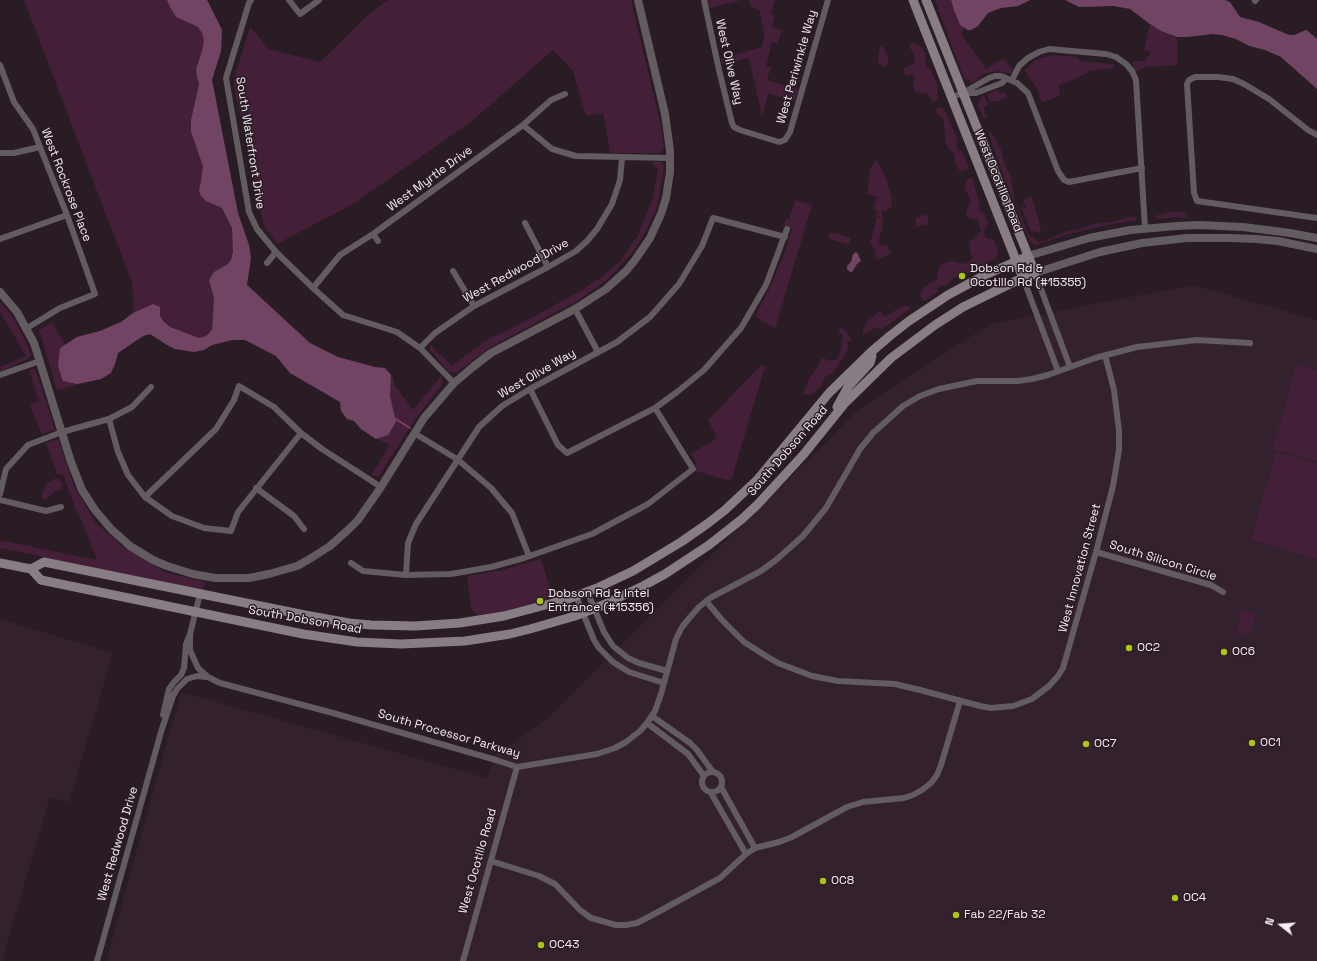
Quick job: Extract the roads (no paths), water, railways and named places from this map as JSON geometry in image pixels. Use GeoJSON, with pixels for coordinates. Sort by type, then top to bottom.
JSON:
{"type":"FeatureCollection","features":[{"type":"Feature","properties":{"kind":"main road","name":"West Ocotillo Road"},"geometry":{"type":"LineString","coordinates":[[913,0],[1017,261],[1022,278]]}},
{"type":"Feature","properties":{"kind":"main road","name":"West Ocotillo Road"},"geometry":{"type":"LineString","coordinates":[[926,0],[1035,273]]}},
{"type":"Feature","properties":{"kind":"main road","name":"South Dobson Road"},"geometry":{"type":"LineString","coordinates":[[31,569],[44,562],[349,623],[415,626],[460,623],[504,616],[546,606],[587,592],[633,571],[681,542],[725,510],[757,480],[829,393],[871,352],[909,321],[948,295],[983,276],[1028,256]]}},
{"type":"Feature","properties":{"kind":"main road","name":"South Dobson Road"},"geometry":{"type":"LineString","coordinates":[[0,563],[31,569],[41,580],[334,639],[401,644],[446,642],[487,638],[530,629],[583,613],[618,598],[665,574],[709,545],[758,504],[775,487],[804,454],[830,420],[861,386],[891,358],[935,324],[963,307],[1035,273]]}},
{"type":"Feature","properties":{"kind":"main road"},"geometry":{"type":"LineString","coordinates":[[830,420],[848,387],[870,363],[872,356],[871,352]]}},
{"type":"Feature","properties":{"kind":"street","name":"South Waterfront Drive"},"geometry":{"type":"LineString","coordinates":[[252,0],[249,3],[226,78],[249,212],[257,229],[276,252],[343,315],[398,332],[420,348],[454,382]]}},
{"type":"Feature","properties":{"kind":"street"},"geometry":{"type":"LineString","coordinates":[[288,0],[300,14],[319,0]]}},
{"type":"Feature","properties":{"kind":"street"},"geometry":{"type":"LineString","coordinates":[[0,292],[17,312],[34,343],[71,462],[82,490],[95,510],[111,529],[130,546],[153,560],[181,571],[204,576],[249,578],[297,566],[330,546],[349,529],[365,510],[381,487],[431,408],[454,382],[491,354],[575,309],[596,296],[616,280],[635,260],[650,238],[661,214],[666,198],[670,172],[669,136],[638,0]]}},
{"type":"Feature","properties":{"kind":"street","name":"West Olive Way"},"geometry":{"type":"LineString","coordinates":[[704,0],[732,124],[740,130],[779,142],[785,140]]}},
{"type":"Feature","properties":{"kind":"street","name":"West Periwinkle Way"},"geometry":{"type":"LineString","coordinates":[[785,140],[790,132],[828,0]]}},
{"type":"Feature","properties":{"kind":"street"},"geometry":{"type":"LineString","coordinates":[[963,93],[976,93],[1002,83],[1009,79],[1019,66],[1028,58],[1049,49],[1106,54],[1116,57],[1126,64],[1136,80],[1146,228]]}},
{"type":"Feature","properties":{"kind":"street","name":"West Rockrose Place"},"geometry":{"type":"LineString","coordinates":[[0,65],[14,102],[33,130],[67,215],[95,294],[60,308],[27,328]]}},
{"type":"Feature","properties":{"kind":"street"},"geometry":{"type":"LineString","coordinates":[[952,97],[963,93],[988,78],[1001,76],[1022,87],[1028,93],[1058,171],[1064,180],[1069,182],[1142,168]]}},
{"type":"Feature","properties":{"kind":"street"},"geometry":{"type":"LineString","coordinates":[[1317,135],[1308,130],[1269,99],[1244,84],[1218,77],[1195,77],[1189,80],[1187,90],[1194,193],[1197,201],[1317,218]]}},
{"type":"Feature","properties":{"kind":"street"},"geometry":{"type":"LineString","coordinates":[[988,78],[993,87]]}},
{"type":"Feature","properties":{"kind":"street","name":"West Myrtle Drive"},"geometry":{"type":"LineString","coordinates":[[313,288],[340,255],[373,234],[523,125],[551,100],[565,94]]}},
{"type":"Feature","properties":{"kind":"street"},"geometry":{"type":"LineString","coordinates":[[523,125],[552,149],[576,156],[670,158]]}},
{"type":"Feature","properties":{"kind":"street"},"geometry":{"type":"LineString","coordinates":[[0,153],[14,153],[40,147]]}},
{"type":"Feature","properties":{"kind":"street","name":"West Redwood Drive"},"geometry":{"type":"LineString","coordinates":[[420,348],[435,333],[474,306],[576,251],[587,241],[597,230],[612,204],[620,180],[622,158]]}},
{"type":"Feature","properties":{"kind":"street"},"geometry":{"type":"LineString","coordinates":[[0,239],[67,215]]}},
{"type":"Feature","properties":{"kind":"street","name":"West Olive Way"},"geometry":{"type":"LineString","coordinates":[[406,575],[408,543],[416,524],[479,427],[502,406],[530,389],[617,342],[650,317],[679,284],[702,246],[713,218],[785,237]]}},
{"type":"Feature","properties":{"kind":"street"},"geometry":{"type":"LineString","coordinates":[[525,224],[548,267]]}},
{"type":"Feature","properties":{"kind":"street","name":"South Dobson Road"},"geometry":{"type":"LineString","coordinates":[[1028,256],[1089,238],[1146,228],[1177,226],[1223,226],[1282,232],[1317,238]]}},
{"type":"Feature","properties":{"kind":"street"},"geometry":{"type":"LineString","coordinates":[[530,389],[558,445],[567,453],[655,408],[704,370],[741,328],[766,285],[788,229]]}},
{"type":"Feature","properties":{"kind":"street"},"geometry":{"type":"LineString","coordinates":[[373,234],[378,241]]}},
{"type":"Feature","properties":{"kind":"street","name":"South Dobson Road"},"geometry":{"type":"LineString","coordinates":[[1035,273],[1100,252],[1142,243],[1187,238],[1256,239],[1278,241],[1317,249]]}},
{"type":"Feature","properties":{"kind":"street"},"geometry":{"type":"LineString","coordinates":[[267,263],[276,252]]}},
{"type":"Feature","properties":{"kind":"street"},"geometry":{"type":"LineString","coordinates":[[453,271],[474,306]]}},
{"type":"Feature","properties":{"kind":"street","name":"West Ocotillo Road"},"geometry":{"type":"LineString","coordinates":[[1035,273],[1070,367]]}},
{"type":"Feature","properties":{"kind":"street","name":"West Ocotillo Road"},"geometry":{"type":"LineString","coordinates":[[1022,278],[1058,371]]}},
{"type":"Feature","properties":{"kind":"street"},"geometry":{"type":"LineString","coordinates":[[575,309],[598,352]]}},
{"type":"Feature","properties":{"kind":"street","name":"South Processor Parkway"},"geometry":{"type":"LineString","coordinates":[[208,678],[220,683],[333,713],[517,767],[597,754],[615,748],[626,742],[647,723],[652,716],[658,704],[676,639],[682,627],[699,607],[706,601],[761,571],[803,536],[826,508],[857,455],[869,438],[886,420],[903,406],[920,396],[939,388],[985,380],[1032,379],[1105,355],[1137,347],[1197,340],[1250,343]]}},
{"type":"Feature","properties":{"kind":"street","name":"West Innovation Street"},"geometry":{"type":"LineString","coordinates":[[706,601],[744,642],[766,656],[812,676],[838,681],[880,682],[908,686],[991,708],[1013,706],[1032,700],[1050,686],[1063,668],[1113,486],[1119,450],[1119,431],[1114,390],[1105,355]]}},
{"type":"Feature","properties":{"kind":"street"},"geometry":{"type":"LineString","coordinates":[[0,375],[40,361]]}},
{"type":"Feature","properties":{"kind":"street"},"geometry":{"type":"LineString","coordinates":[[145,497],[216,429],[234,400],[239,386],[274,407],[301,433],[322,449],[381,487]]}},
{"type":"Feature","properties":{"kind":"street"},"geometry":{"type":"LineString","coordinates":[[0,494],[6,469],[28,445],[62,432],[109,419],[132,408],[151,387]]}},
{"type":"Feature","properties":{"kind":"street"},"geometry":{"type":"LineString","coordinates":[[351,564],[363,571],[406,575],[451,574],[491,567],[529,556],[592,534],[648,504],[693,469],[655,408]]}},
{"type":"Feature","properties":{"kind":"street"},"geometry":{"type":"LineString","coordinates":[[109,419],[118,452],[128,475],[145,497],[172,516],[204,528],[231,531],[238,512],[301,433]]}},
{"type":"Feature","properties":{"kind":"street"},"geometry":{"type":"LineString","coordinates":[[414,433],[457,459],[491,488],[512,514],[529,556]]}},
{"type":"Feature","properties":{"kind":"street"},"geometry":{"type":"LineString","coordinates":[[256,488],[294,516],[304,529]]}},
{"type":"Feature","properties":{"kind":"street"},"geometry":{"type":"LineString","coordinates":[[0,500],[46,511],[61,507]]}},
{"type":"Feature","properties":{"kind":"street","name":"South Silicon Circle"},"geometry":{"type":"LineString","coordinates":[[1096,552],[1211,585],[1223,592]]}},
{"type":"Feature","properties":{"kind":"street"},"geometry":{"type":"LineString","coordinates":[[587,592],[604,632],[613,646],[620,653],[639,663],[667,671]]}},
{"type":"Feature","properties":{"kind":"street","name":"West Redwood Drive"},"geometry":{"type":"LineString","coordinates":[[161,732],[167,694],[171,684],[183,672],[185,650],[200,594]]}},
{"type":"Feature","properties":{"kind":"street"},"geometry":{"type":"LineString","coordinates":[[576,596],[594,640],[612,662],[629,672],[664,683]]}},
{"type":"Feature","properties":{"kind":"street"},"geometry":{"type":"LineString","coordinates":[[190,634],[190,650],[193,658],[198,668],[208,678]]}},
{"type":"Feature","properties":{"kind":"street","name":"West Redwood Drive"},"geometry":{"type":"LineString","coordinates":[[97,961],[161,732],[173,696],[186,679],[194,676],[208,678]]}},
{"type":"Feature","properties":{"kind":"street"},"geometry":{"type":"LineString","coordinates":[[491,861],[539,876],[555,884],[580,910],[591,918],[616,926],[637,923],[720,878],[746,854],[755,848],[792,837],[847,806],[863,802],[904,798],[922,790],[934,779],[941,766],[960,701]]}},
{"type":"Feature","properties":{"kind":"street"},"geometry":{"type":"LineString","coordinates":[[652,716],[690,743],[703,757],[713,772],[722,777],[722,787],[755,848]]}},
{"type":"Feature","properties":{"kind":"street"},"geometry":{"type":"LineString","coordinates":[[647,723],[688,754],[704,776]]}},
{"type":"Feature","properties":{"kind":"street","name":"West Ocotillo Road"},"geometry":{"type":"LineString","coordinates":[[463,961],[517,767]]}},
{"type":"Feature","properties":{"kind":"street"},"geometry":{"type":"LineString","coordinates":[[713,772],[704,776],[702,782],[703,787],[711,793],[746,854]]}},
{"type":"Feature","properties":{"kind":"street"},"geometry":{"type":"LineString","coordinates":[[711,793],[722,787]]}},
{"type":"Feature","properties":{"kind":"waterway"},"geometry":{"type":"LineString","coordinates":[[394,418],[410,428]]}},
{"type":"Feature","properties":{"kind":"place","name":"Dobson Rd & Ocotillo Rd (#15355)"},"geometry":{"type":"Point","coordinates":[962,276]}},
{"type":"Feature","properties":{"kind":"place","name":"Dobson Rd & Intel Entrance (#15356)"},"geometry":{"type":"Point","coordinates":[540,601]}},
{"type":"Feature","properties":{"kind":"place","name":"OC2"},"geometry":{"type":"Point","coordinates":[1129,648]}},
{"type":"Feature","properties":{"kind":"place","name":"OC6"},"geometry":{"type":"Point","coordinates":[1224,652]}},
{"type":"Feature","properties":{"kind":"place","name":"OC1"},"geometry":{"type":"Point","coordinates":[1252,743]}},
{"type":"Feature","properties":{"kind":"place","name":"OC7"},"geometry":{"type":"Point","coordinates":[1086,744]}},
{"type":"Feature","properties":{"kind":"place","name":"OC8"},"geometry":{"type":"Point","coordinates":[823,881]}},
{"type":"Feature","properties":{"kind":"place","name":"OC4"},"geometry":{"type":"Point","coordinates":[1175,898]}},
{"type":"Feature","properties":{"kind":"place","name":"Fab 22/Fab 32"},"geometry":{"type":"Point","coordinates":[956,915]}},
{"type":"Feature","properties":{"kind":"place","name":"OC43"},"geometry":{"type":"Point","coordinates":[541,945]}}]}
